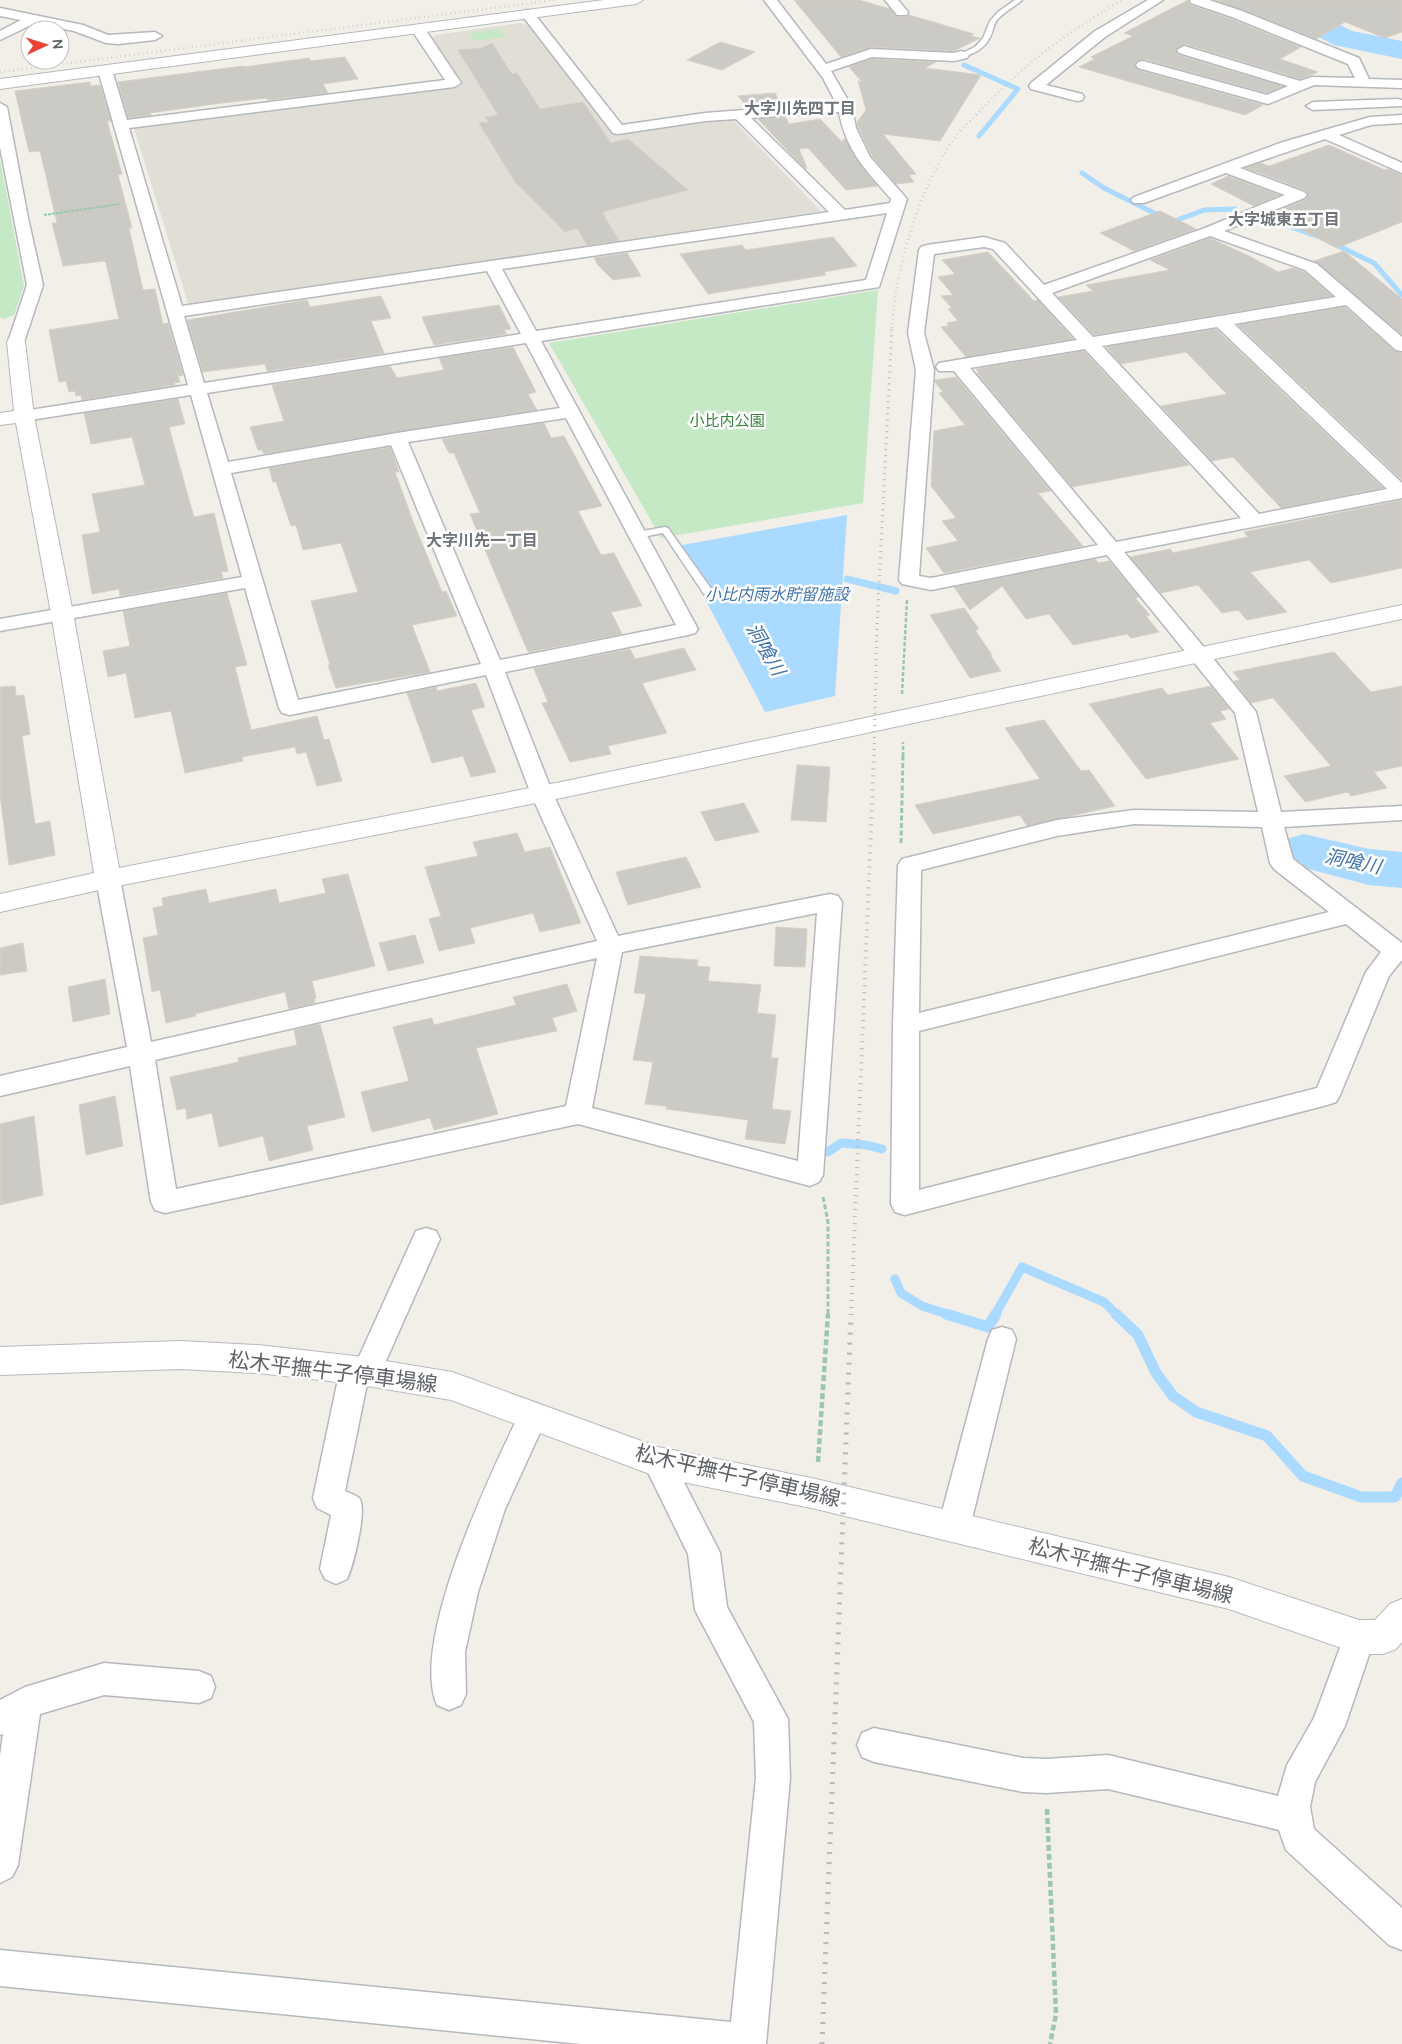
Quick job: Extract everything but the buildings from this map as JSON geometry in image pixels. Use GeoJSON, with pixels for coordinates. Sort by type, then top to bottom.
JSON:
{"type":"FeatureCollection","features":[{"type":"Feature","properties":{"kind":"street"},"geometry":{"type":"LineString","coordinates":[[0,84],[636,0]]}},
{"type":"Feature","properties":{"kind":"street"},"geometry":{"type":"LineString","coordinates":[[0,419],[873,284],[899,199],[863,158],[849,128],[845,107],[823,69],[770,0]]}},
{"type":"Feature","properties":{"kind":"street"},"geometry":{"type":"LineString","coordinates":[[891,0],[902,12]]}},
{"type":"Feature","properties":{"kind":"street"},"geometry":{"type":"LineString","coordinates":[[1077,97],[1036,86],[1100,34],[1157,0]]}},
{"type":"Feature","properties":{"kind":"street"},"geometry":{"type":"LineString","coordinates":[[1196,0],[1354,61],[1364,83]]}},
{"type":"Feature","properties":{"kind":"street"},"geometry":{"type":"LineString","coordinates":[[0,12],[78,28],[106,39],[118,40],[155,36]]}},
{"type":"Feature","properties":{"kind":"street"},"geometry":{"type":"LineString","coordinates":[[527,14],[618,130],[705,117],[845,107]]}},
{"type":"Feature","properties":{"kind":"street"},"geometry":{"type":"LineString","coordinates":[[0,36],[33,19]]}},
{"type":"Feature","properties":{"kind":"street"},"geometry":{"type":"LineString","coordinates":[[121,125],[454,83],[418,29]]}},
{"type":"Feature","properties":{"kind":"street"},"geometry":{"type":"LineString","coordinates":[[1184,50],[1302,86]]}},
{"type":"Feature","properties":{"kind":"street"},"geometry":{"type":"LineString","coordinates":[[823,69],[871,52],[954,57],[962,55]]}},
{"type":"Feature","properties":{"kind":"street"},"geometry":{"type":"LineString","coordinates":[[1143,65],[1268,100],[1312,82],[1402,84]]}},
{"type":"Feature","properties":{"kind":"street"},"geometry":{"type":"LineString","coordinates":[[105,70],[290,708],[688,629],[538,348],[530,337],[492,266]]}},
{"type":"Feature","properties":{"kind":"street"},"geometry":{"type":"LineString","coordinates":[[1313,106],[1402,103]]}},
{"type":"Feature","properties":{"kind":"street"},"geometry":{"type":"LineString","coordinates":[[0,106],[34,285],[11,336],[141,1054],[165,1202],[578,1114],[810,1175],[830,902],[611,946],[141,1054],[0,1086]]}},
{"type":"Feature","properties":{"kind":"street"},"geometry":{"type":"LineString","coordinates":[[739,114],[840,215]]}},
{"type":"Feature","properties":{"kind":"street"},"geometry":{"type":"LineString","coordinates":[[1139,200],[1288,145],[1370,121],[1402,120]]}},
{"type":"Feature","properties":{"kind":"street"},"geometry":{"type":"LineString","coordinates":[[1326,134],[1402,169]]}},
{"type":"Feature","properties":{"kind":"street"},"geometry":{"type":"LineString","coordinates":[[1041,291],[1210,232],[1299,195],[1226,168]]}},
{"type":"Feature","properties":{"kind":"street"},"geometry":{"type":"LineString","coordinates":[[175,312],[897,208]]}},
{"type":"Feature","properties":{"kind":"street"},"geometry":{"type":"LineString","coordinates":[[1210,232],[1311,267],[1402,346]]}},
{"type":"Feature","properties":{"kind":"street"},"geometry":{"type":"LineString","coordinates":[[1255,521],[999,246],[984,242],[927,250],[916,333],[925,370],[909,580],[931,584],[1112,549],[1255,521],[1401,492]]}},
{"type":"Feature","properties":{"kind":"street"},"geometry":{"type":"LineString","coordinates":[[925,370],[1350,300]]}},
{"type":"Feature","properties":{"kind":"street"},"geometry":{"type":"LineString","coordinates":[[1221,322],[1401,492]]}},
{"type":"Feature","properties":{"kind":"street"},"geometry":{"type":"LineString","coordinates":[[958,365],[1201,656],[1245,712],[1272,820],[1282,863],[1396,951],[1378,972],[1327,1095],[905,1204],[906,1024],[910,865],[1057,828],[1134,817],[1272,820],[1402,813]]}},
{"type":"Feature","properties":{"kind":"street"},"geometry":{"type":"LineString","coordinates":[[221,469],[397,438],[571,412]]}},
{"type":"Feature","properties":{"kind":"street"},"geometry":{"type":"LineString","coordinates":[[397,438],[493,667],[542,794],[611,946],[578,1114]]}},
{"type":"Feature","properties":{"kind":"street"},"geometry":{"type":"LineString","coordinates":[[0,625],[252,581]]}},
{"type":"Feature","properties":{"kind":"street"},"geometry":{"type":"LineString","coordinates":[[0,903],[108,879],[542,794],[1402,612]]}},
{"type":"Feature","properties":{"kind":"street"},"geometry":{"type":"LineString","coordinates":[[906,1024],[1350,915]]}},
{"type":"Feature","properties":{"kind":"street"},"geometry":{"type":"LineString","coordinates":[[336,1569],[348,1508],[328,1498],[362,1371],[426,1239]]}},
{"type":"Feature","properties":{"kind":"street"},"geometry":{"type":"LineString","coordinates":[[954,1527],[1002,1339]]}},
{"type":"Feature","properties":{"kind":"street","name":"松木平撫牛子停車場線"},"geometry":{"type":"LineString","coordinates":[[0,1362],[180,1355],[258,1359],[362,1371],[452,1386],[658,1462],[816,1494],[1229,1593],[1358,1637],[1383,1636],[1402,1616]]}},
{"type":"Feature","properties":{"kind":"street"},"geometry":{"type":"LineString","coordinates":[[449,1694],[449,1652],[462,1592],[490,1509],[533,1415]]}},
{"type":"Feature","properties":{"kind":"street"},"geometry":{"type":"LineString","coordinates":[[0,1968],[747,2043],[773,1778],[771,1719],[711,1610],[704,1553],[658,1462]]}},
{"type":"Feature","properties":{"kind":"street"},"geometry":{"type":"LineString","coordinates":[[1358,1637],[1328,1726],[1299,1777],[1293,1807],[1298,1838],[1402,1932]]}},
{"type":"Feature","properties":{"kind":"street"},"geometry":{"type":"LineString","coordinates":[[0,1865],[12,1711],[104,1679],[199,1688]]}},
{"type":"Feature","properties":{"kind":"street"},"geometry":{"type":"LineString","coordinates":[[874,1745],[1023,1775],[1046,1776],[1108,1772],[1295,1818]]}},
{"type":"Feature","properties":{"kind":"lane"},"geometry":{"type":"LineString","coordinates":[[962,55],[977,48],[986,38],[992,22],[1000,12],[1019,0]]}},
{"type":"Feature","properties":{"kind":"lane"},"geometry":{"type":"LineString","coordinates":[[637,535],[665,530],[708,592]]}},
{"type":"Feature","properties":{"kind":"path"},"geometry":{"type":"LineString","coordinates":[[38,216],[143,201]]}},
{"type":"Feature","properties":{"kind":"path"},"geometry":{"type":"LineString","coordinates":[[909,580],[902,699],[905,718],[900,843],[910,865]]}},
{"type":"Feature","properties":{"kind":"path"},"geometry":{"type":"LineString","coordinates":[[810,1175],[824,1198],[828,1222],[829,1257],[828,1319],[816,1494]]}},
{"type":"Feature","properties":{"kind":"path"},"geometry":{"type":"LineString","coordinates":[[1046,1776],[1056,2014],[1050,2044]]}},
{"type":"Feature","properties":{"kind":"shaded area"},"geometry":{"type":"Polygon","coordinates":[[[520,23],[528,25],[613,135],[729,119],[734,121],[821,211],[189,306],[134,128],[139,125],[463,85],[432,38],[435,35],[520,23]]]}},
{"type":"Feature","properties":{"kind":"green space"},"geometry":{"type":"Polygon","coordinates":[[[500,29],[505,37],[475,41],[469,33],[500,29]]]}},
{"type":"Feature","properties":{"kind":"green space"},"geometry":{"type":"Polygon","coordinates":[[[0,159],[24,286],[14,315],[4,319],[0,317],[0,159]]]}},
{"type":"Feature","properties":{"kind":"green space","name":"小比内公園"},"geometry":{"type":"Polygon","coordinates":[[[878,290],[863,503],[661,538],[549,343],[878,290]]]}},
{"type":"Feature","properties":{"kind":"water","name":"小比内雨水貯留施設"},"geometry":{"type":"Polygon","coordinates":[[[847,515],[835,696],[765,712],[677,546],[847,515]]]}},
{"type":"Feature","properties":{"kind":"waterway"},"geometry":{"type":"LineString","coordinates":[[1281,0],[1308,20],[1345,39],[1364,41],[1402,50]]}},
{"type":"Feature","properties":{"kind":"waterway"},"geometry":{"type":"LineString","coordinates":[[930,47],[950,53]]}},
{"type":"Feature","properties":{"kind":"waterway"},"geometry":{"type":"LineString","coordinates":[[964,65],[1018,89],[979,136]]}},
{"type":"Feature","properties":{"kind":"waterway"},"geometry":{"type":"LineString","coordinates":[[1082,173],[1104,188],[1172,222],[1204,210],[1235,209]]}},
{"type":"Feature","properties":{"kind":"waterway"},"geometry":{"type":"LineString","coordinates":[[1267,218],[1316,236]]}},
{"type":"Feature","properties":{"kind":"waterway"},"geometry":{"type":"LineString","coordinates":[[1330,242],[1374,263],[1402,295]]}},
{"type":"Feature","properties":{"kind":"waterway"},"geometry":{"type":"LineString","coordinates":[[847,579],[896,591]]}},
{"type":"Feature","properties":{"kind":"waterway","name":"洞喰川"},"geometry":{"type":"LineString","coordinates":[[1304,851],[1369,867],[1402,870]]}},
{"type":"Feature","properties":{"kind":"waterway"},"geometry":{"type":"LineString","coordinates":[[828,1152],[841,1143],[866,1145],[882,1149]]}},
{"type":"Feature","properties":{"kind":"waterway"},"geometry":{"type":"LineString","coordinates":[[995,1315],[1022,1267],[1104,1302],[1116,1314]]}},
{"type":"Feature","properties":{"kind":"waterway"},"geometry":{"type":"LineString","coordinates":[[895,1279],[901,1293],[922,1306],[950,1315]]}},
{"type":"Feature","properties":{"kind":"waterway"},"geometry":{"type":"LineString","coordinates":[[946,1314],[988,1327],[996,1314]]}},
{"type":"Feature","properties":{"kind":"waterway"},"geometry":{"type":"LineString","coordinates":[[1116,1314],[1138,1335],[1156,1373],[1173,1396],[1196,1412],[1267,1436],[1303,1476],[1361,1497],[1395,1497],[1402,1483]]}},
{"type":"Feature","properties":{"kind":"railway"},"geometry":{"type":"LineString","coordinates":[[0,72],[555,0]]}},
{"type":"Feature","properties":{"kind":"railway"},"geometry":{"type":"LineString","coordinates":[[892,328],[898,280],[912,228],[931,178],[956,136],[994,96],[1045,51],[1082,25],[1123,0]]}},
{"type":"Feature","properties":{"kind":"railway"},"geometry":{"type":"LineString","coordinates":[[874,756],[877,626],[892,327]]}},
{"type":"Feature","properties":{"kind":"railway"},"geometry":{"type":"LineString","coordinates":[[851,1315],[874,755]]}},
{"type":"Feature","properties":{"kind":"railway"},"geometry":{"type":"LineString","coordinates":[[822,2044],[851,1314]]}},
{"type":"Feature","properties":{"kind":"district","name":"大字川先四丁目"},"geometry":{"type":"Point","coordinates":[800,108]}},
{"type":"Feature","properties":{"kind":"district","name":"大字城東五丁目"},"geometry":{"type":"Point","coordinates":[1284,219]}},
{"type":"Feature","properties":{"kind":"district","name":"大字川先一丁目"},"geometry":{"type":"Point","coordinates":[482,540]}}]}
